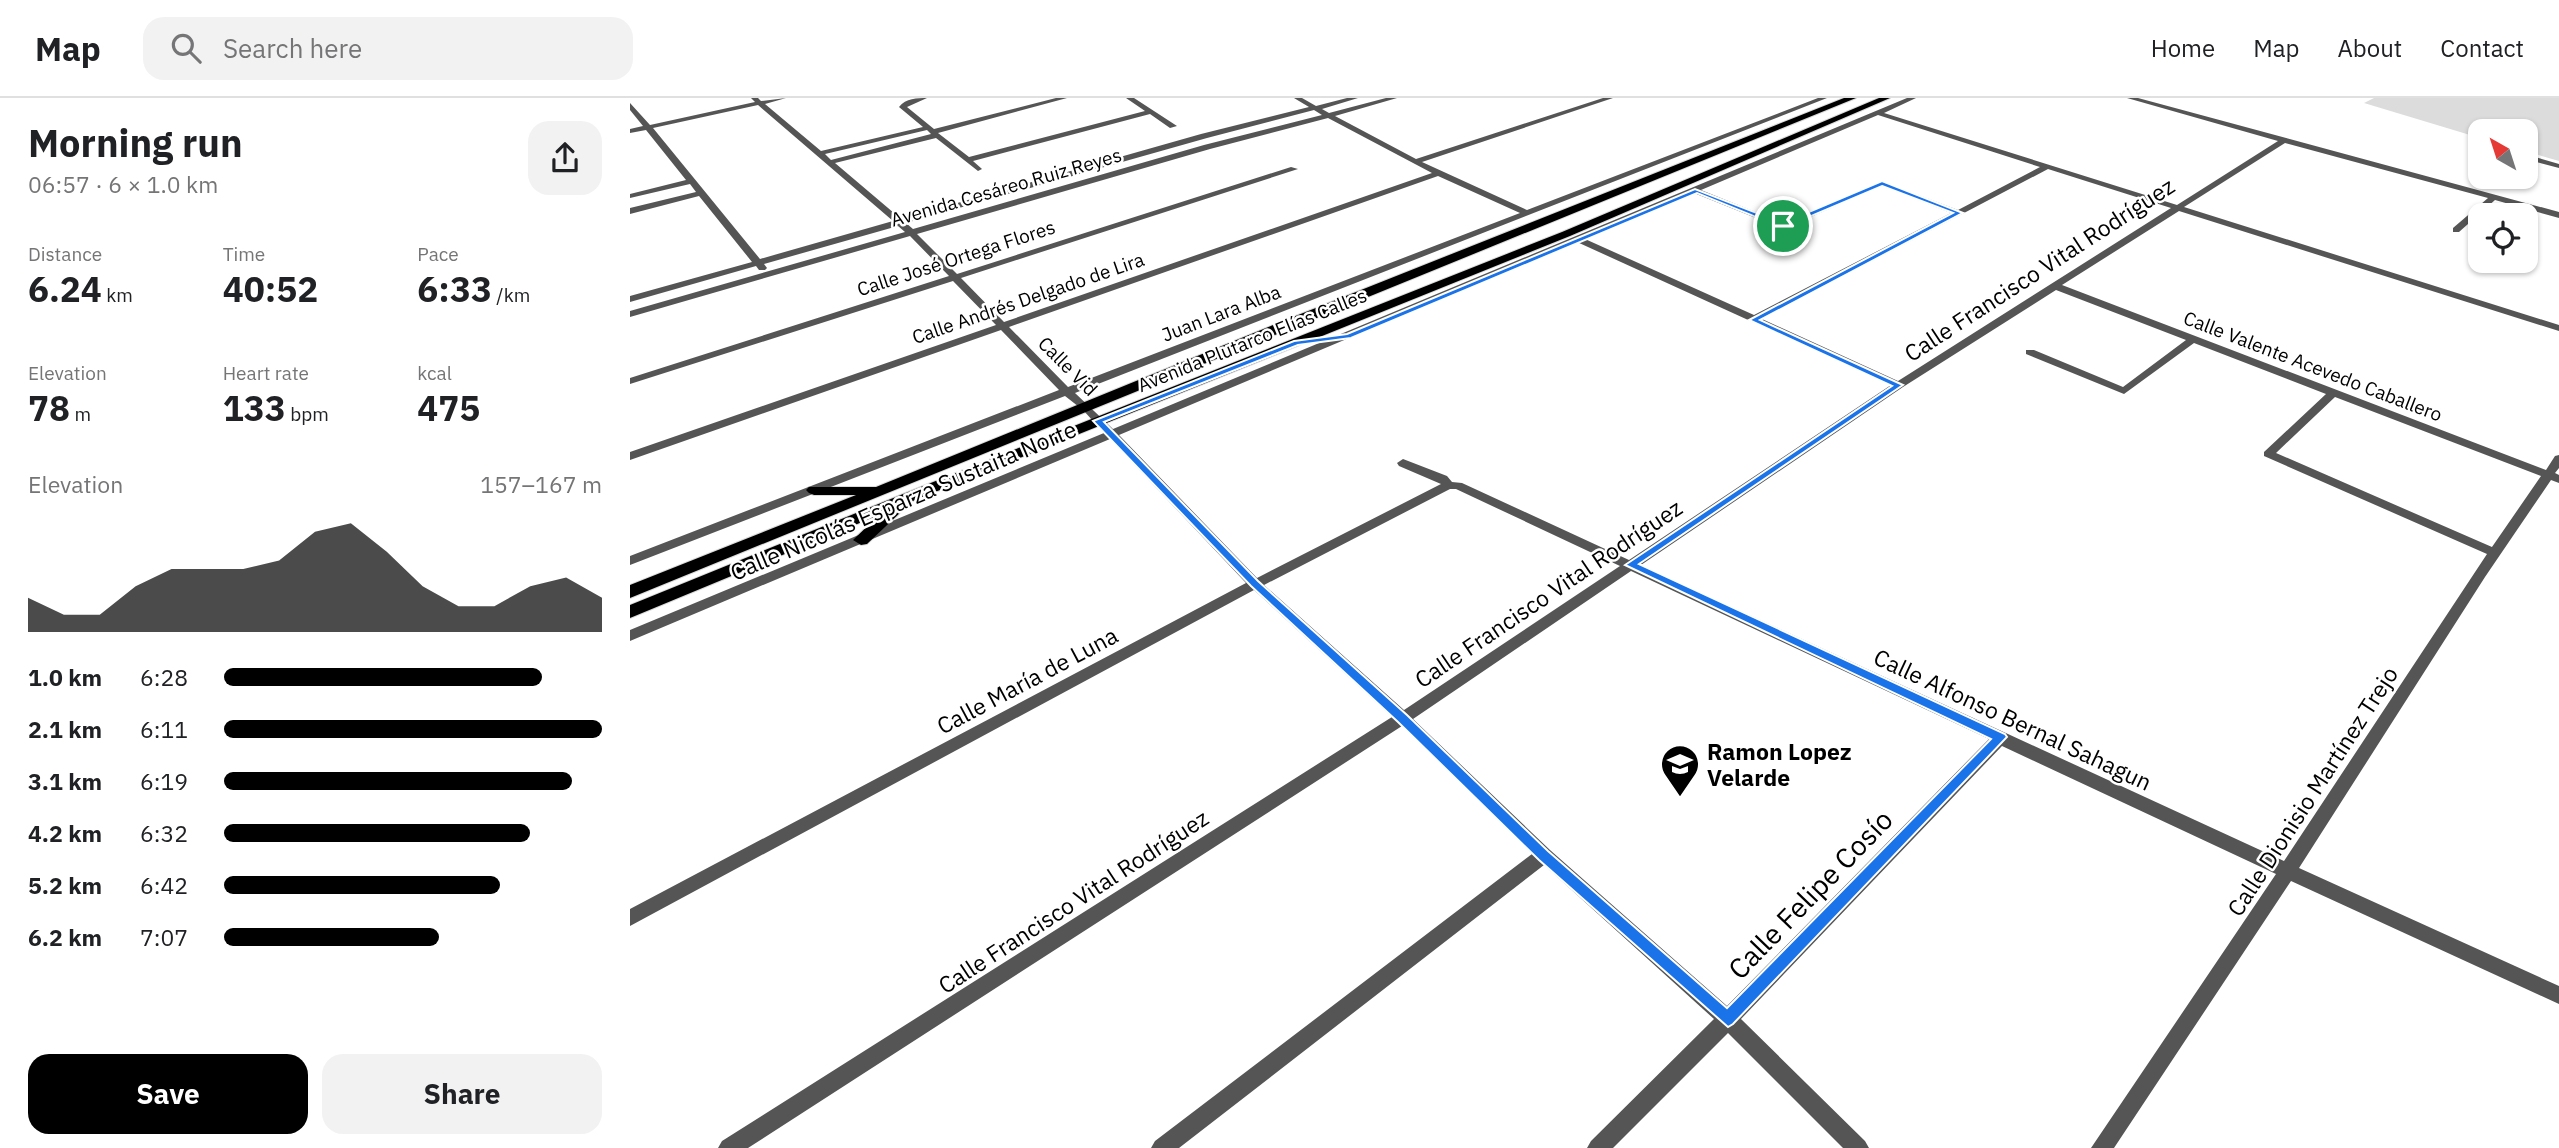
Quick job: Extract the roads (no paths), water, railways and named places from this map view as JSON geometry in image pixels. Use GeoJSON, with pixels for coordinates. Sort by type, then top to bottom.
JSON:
{"type":"FeatureCollection","features":[{"type":"Feature","properties":{"kind":"main road","name":"Avenida Plutarco Elías Calles"},"geometry":{"type":"LineString","coordinates":[[630,592],[1087,408],[1287,324],[1852,98]]}},
{"type":"Feature","properties":{"kind":"main road","name":"Avenida Plutarco Elías Calles"},"geometry":{"type":"LineString","coordinates":[[630,612],[908,497],[1297,343],[1670,190],[1794,143],[1886,98]]}},
{"type":"Feature","properties":{"kind":"main road"},"geometry":{"type":"LineString","coordinates":[[1621,177],[1653,178]]}},
{"type":"Feature","properties":{"kind":"main road"},"geometry":{"type":"LineString","coordinates":[[1670,190],[1700,189]]}},
{"type":"Feature","properties":{"kind":"main road"},"geometry":{"type":"LineString","coordinates":[[1287,324],[1293,304]]}},
{"type":"Feature","properties":{"kind":"main road"},"geometry":{"type":"LineString","coordinates":[[1297,343],[1348,336]]}},
{"type":"Feature","properties":{"kind":"main road"},"geometry":{"type":"LineString","coordinates":[[814,490],[878,491]]}},
{"type":"Feature","properties":{"kind":"main road"},"geometry":{"type":"LineString","coordinates":[[861,540],[908,497]]}},
{"type":"Feature","properties":{"kind":"street"},"geometry":{"type":"LineString","coordinates":[[630,131],[757,100],[783,98]]}},
{"type":"Feature","properties":{"kind":"street"},"geometry":{"type":"LineString","coordinates":[[924,98],[909,102],[903,107],[978,169]]}},
{"type":"Feature","properties":{"kind":"street"},"geometry":{"type":"LineString","coordinates":[[831,162],[932,132],[1064,98]]}},
{"type":"Feature","properties":{"kind":"street"},"geometry":{"type":"LineString","coordinates":[[1129,98],[1173,126]]}},
{"type":"Feature","properties":{"kind":"street"},"geometry":{"type":"LineString","coordinates":[[1297,98],[1415,162],[1527,213]]}},
{"type":"Feature","properties":{"kind":"street","name":"Avenida Cesáreo Ruiz Reyes"},"geometry":{"type":"LineString","coordinates":[[630,299],[1204,136],[1355,98]]}},
{"type":"Feature","properties":{"kind":"street","name":"Avenida Cesáreo Ruiz Reyes"},"geometry":{"type":"LineString","coordinates":[[630,314],[1207,147],[1394,98]]}},
{"type":"Feature","properties":{"kind":"street"},"geometry":{"type":"LineString","coordinates":[[1415,162],[1610,98]]}},
{"type":"Feature","properties":{"kind":"street","name":"Juan Lara Alba"},"geometry":{"type":"LineString","coordinates":[[630,561],[1822,98]]}},
{"type":"Feature","properties":{"kind":"street","name":"Calle Nicolás Esparza Sustaita Norte"},"geometry":{"type":"LineString","coordinates":[[630,636],[1580,240],[1700,189],[1794,143],[1913,98]]}},
{"type":"Feature","properties":{"kind":"street"},"geometry":{"type":"LineString","coordinates":[[2130,98],[2559,215]]}},
{"type":"Feature","properties":{"kind":"street","name":"Calle Vid"},"geometry":{"type":"LineString","coordinates":[[757,100],[911,233],[1067,392],[1087,408],[1255,584],[1403,718],[1544,855],[1728,1019],[1858,1148]]}},
{"type":"Feature","properties":{"kind":"street"},"geometry":{"type":"LineString","coordinates":[[630,105],[768,274]]}},
{"type":"Feature","properties":{"kind":"street"},"geometry":{"type":"LineString","coordinates":[[967,160],[1151,112]]}},
{"type":"Feature","properties":{"kind":"street"},"geometry":{"type":"LineString","coordinates":[[1877,113],[2559,328]]}},
{"type":"Feature","properties":{"kind":"street"},"geometry":{"type":"LineString","coordinates":[[1751,125],[1769,131]]}},
{"type":"Feature","properties":{"kind":"street"},"geometry":{"type":"LineString","coordinates":[[821,153],[932,132]]}},
{"type":"Feature","properties":{"kind":"street","name":"Calle Francisco Vital Rodríguez"},"geometry":{"type":"LineString","coordinates":[[729,1148],[1403,718],[1899,385],[2284,140]]}},
{"type":"Feature","properties":{"kind":"street"},"geometry":{"type":"LineString","coordinates":[[2538,160],[2559,166]]}},
{"type":"Feature","properties":{"kind":"street"},"geometry":{"type":"LineString","coordinates":[[1753,320],[2046,167]]}},
{"type":"Feature","properties":{"kind":"street","name":"Calle José Ortega Flores"},"geometry":{"type":"LineString","coordinates":[[630,381],[1293,169]]}},
{"type":"Feature","properties":{"kind":"street","name":"Calle Andrés Delgado de Lira"},"geometry":{"type":"LineString","coordinates":[[630,456],[1438,173]]}},
{"type":"Feature","properties":{"kind":"street"},"geometry":{"type":"LineString","coordinates":[[630,196],[692,181]]}},
{"type":"Feature","properties":{"kind":"street"},"geometry":{"type":"LineString","coordinates":[[1700,189],[1783,226],[1882,183],[1959,213]]}},
{"type":"Feature","properties":{"kind":"street"},"geometry":{"type":"LineString","coordinates":[[630,211],[701,193]]}},
{"type":"Feature","properties":{"kind":"street"},"geometry":{"type":"LineString","coordinates":[[2456,230],[2494,197]]}},
{"type":"Feature","properties":{"kind":"street"},"geometry":{"type":"LineString","coordinates":[[1580,240],[1899,385]]}},
{"type":"Feature","properties":{"kind":"street","name":"Calle Valente Acevedo Caballero"},"geometry":{"type":"LineString","coordinates":[[2055,286],[2554,477]]}},
{"type":"Feature","properties":{"kind":"street"},"geometry":{"type":"LineString","coordinates":[[2030,352],[2124,391],[2193,339]]}},
{"type":"Feature","properties":{"kind":"street"},"geometry":{"type":"LineString","coordinates":[[2333,393],[2268,454],[2495,553]]}},
{"type":"Feature","properties":{"kind":"street","name":"Calle Dionisio Martínez Trejo"},"geometry":{"type":"LineString","coordinates":[[2102,1148],[2287,872],[2495,553],[2554,477],[2559,459]]}},
{"type":"Feature","properties":{"kind":"street","name":"Calle Alfonso Bernal Sahagun"},"geometry":{"type":"LineString","coordinates":[[1404,463],[1631,565],[2287,872],[2559,995]]}},
{"type":"Feature","properties":{"kind":"street","name":"Calle María de Luna"},"geometry":{"type":"LineString","coordinates":[[630,918],[1255,584],[1448,485]]}},
{"type":"Feature","properties":{"kind":"street","name":"Calle Felipe Cosío"},"geometry":{"type":"LineString","coordinates":[[1598,1148],[1728,1019],[2001,737]]}},
{"type":"Feature","properties":{"kind":"street"},"geometry":{"type":"LineString","coordinates":[[1162,1148],[1544,855]]}},
{"type":"Feature","properties":{"kind":"place","name":"Ramon Lopez Velarde"},"geometry":{"type":"Point","coordinates":[1680,798]}}]}
